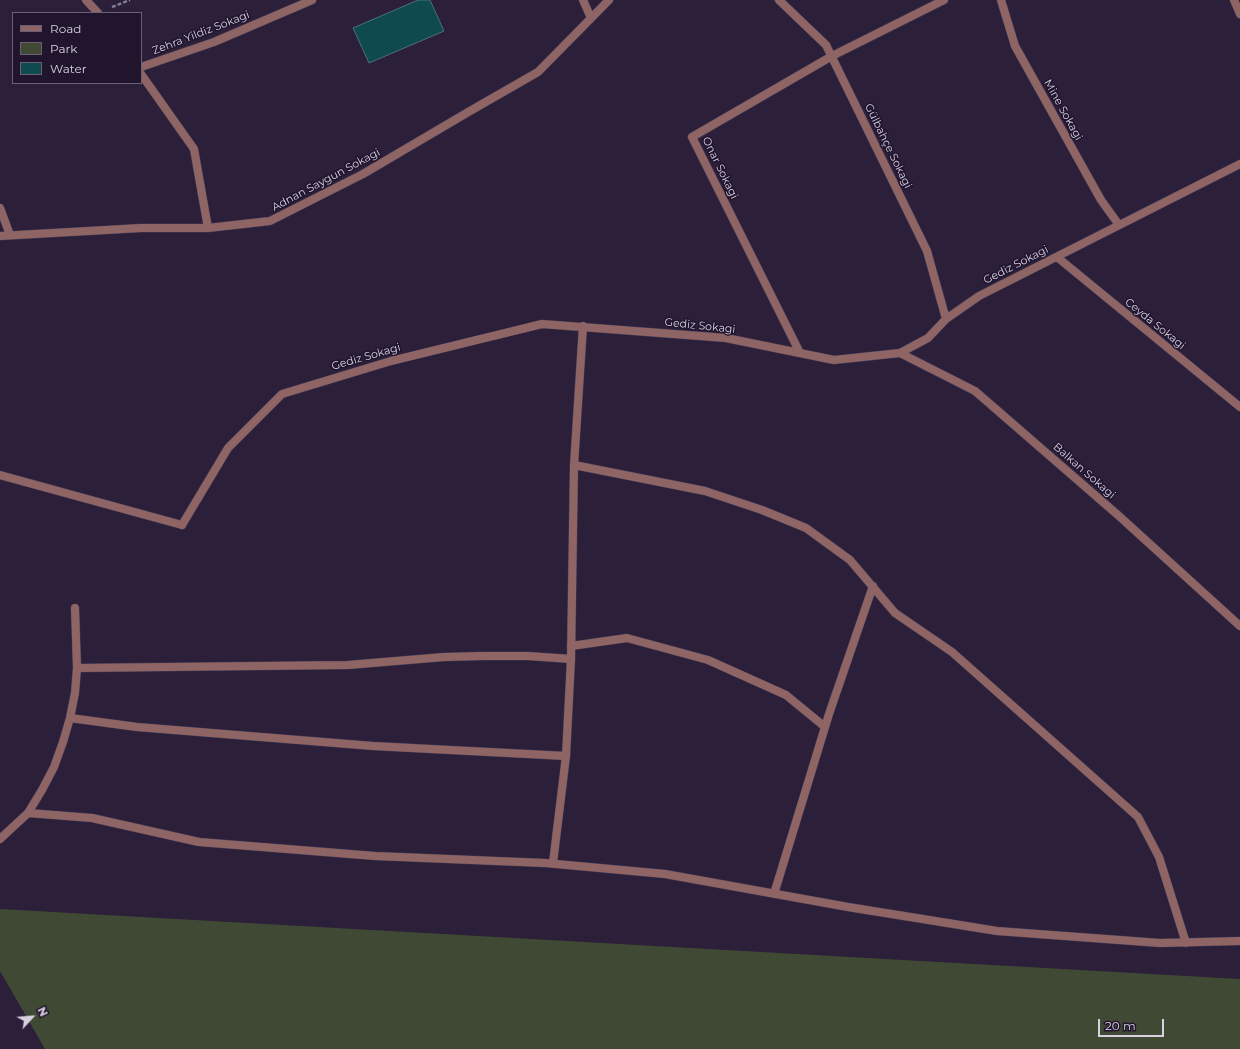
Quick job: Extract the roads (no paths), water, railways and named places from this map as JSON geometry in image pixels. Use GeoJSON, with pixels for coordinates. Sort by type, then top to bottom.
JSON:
{"type":"FeatureCollection","features":[{"type":"Feature","properties":{"kind":"street"},"geometry":{"type":"LineString","coordinates":[[86,0],[97,12]]}},
{"type":"Feature","properties":{"kind":"street","name":"Zehra Yildiz Sokagi"},"geometry":{"type":"LineString","coordinates":[[142,67],[214,42],[312,0]]}},
{"type":"Feature","properties":{"kind":"street"},"geometry":{"type":"LineString","coordinates":[[583,0],[592,18]]}},
{"type":"Feature","properties":{"kind":"street","name":"Adnan Saygun Sokagi"},"geometry":{"type":"LineString","coordinates":[[0,236],[141,228],[208,228],[270,221],[363,174],[538,72],[609,0]]}},
{"type":"Feature","properties":{"kind":"street","name":"Gülbahçe Sokagi"},"geometry":{"type":"LineString","coordinates":[[779,0],[826,45],[832,56],[927,251],[946,319]]}},
{"type":"Feature","properties":{"kind":"street"},"geometry":{"type":"LineString","coordinates":[[832,56],[944,0]]}},
{"type":"Feature","properties":{"kind":"street","name":"Mine Sokagi"},"geometry":{"type":"LineString","coordinates":[[1001,0],[1015,46],[1101,200],[1119,225]]}},
{"type":"Feature","properties":{"kind":"street"},"geometry":{"type":"LineString","coordinates":[[1234,0],[1240,14]]}},
{"type":"Feature","properties":{"kind":"street","name":"Onar Sokagi"},"geometry":{"type":"LineString","coordinates":[[800,353],[692,137],[832,56]]}},
{"type":"Feature","properties":{"kind":"street"},"geometry":{"type":"LineString","coordinates":[[142,75],[194,149],[208,228]]}},
{"type":"Feature","properties":{"kind":"street","name":"Gediz Sokagi"},"geometry":{"type":"LineString","coordinates":[[0,476],[182,525],[228,448],[282,394],[391,361],[542,324],[726,338],[834,360],[900,353],[928,338],[946,319],[978,296],[1240,164]]}},
{"type":"Feature","properties":{"kind":"street"},"geometry":{"type":"LineString","coordinates":[[0,208],[7,223],[10,235]]}},
{"type":"Feature","properties":{"kind":"street","name":"Ceyda Sokagi"},"geometry":{"type":"LineString","coordinates":[[1057,257],[1240,407]]}},
{"type":"Feature","properties":{"kind":"street"},"geometry":{"type":"LineString","coordinates":[[553,863],[566,756],[571,659],[574,465],[582,326]]}},
{"type":"Feature","properties":{"kind":"street","name":"Balkan Sokagi"},"geometry":{"type":"LineString","coordinates":[[900,353],[975,391],[1119,516],[1240,626]]}},
{"type":"Feature","properties":{"kind":"street"},"geometry":{"type":"LineString","coordinates":[[574,465],[705,491],[762,510],[806,528],[850,560],[895,612],[952,652],[1138,817],[1159,857],[1186,943]]}},
{"type":"Feature","properties":{"kind":"street"},"geometry":{"type":"LineString","coordinates":[[774,894],[825,727],[873,586]]}},
{"type":"Feature","properties":{"kind":"street"},"geometry":{"type":"LineString","coordinates":[[0,839],[28,813],[54,767],[63,742],[70,718],[78,668],[75,608]]}},
{"type":"Feature","properties":{"kind":"street"},"geometry":{"type":"LineString","coordinates":[[571,646],[628,638],[708,660],[786,695],[825,727]]}},
{"type":"Feature","properties":{"kind":"street"},"geometry":{"type":"LineString","coordinates":[[78,668],[348,665],[444,657],[484,656],[528,656],[571,659]]}},
{"type":"Feature","properties":{"kind":"street"},"geometry":{"type":"LineString","coordinates":[[70,718],[137,727],[350,744],[566,756]]}},
{"type":"Feature","properties":{"kind":"street"},"geometry":{"type":"LineString","coordinates":[[28,813],[92,818],[199,842],[375,856],[553,863],[665,874],[848,907],[997,931],[1160,943],[1240,941]]}},
{"type":"Feature","properties":{"kind":"water"},"geometry":{"type":"Polygon","coordinates":[[[418,0],[430,0],[444,31],[369,63],[353,28],[418,0]]]}}]}
